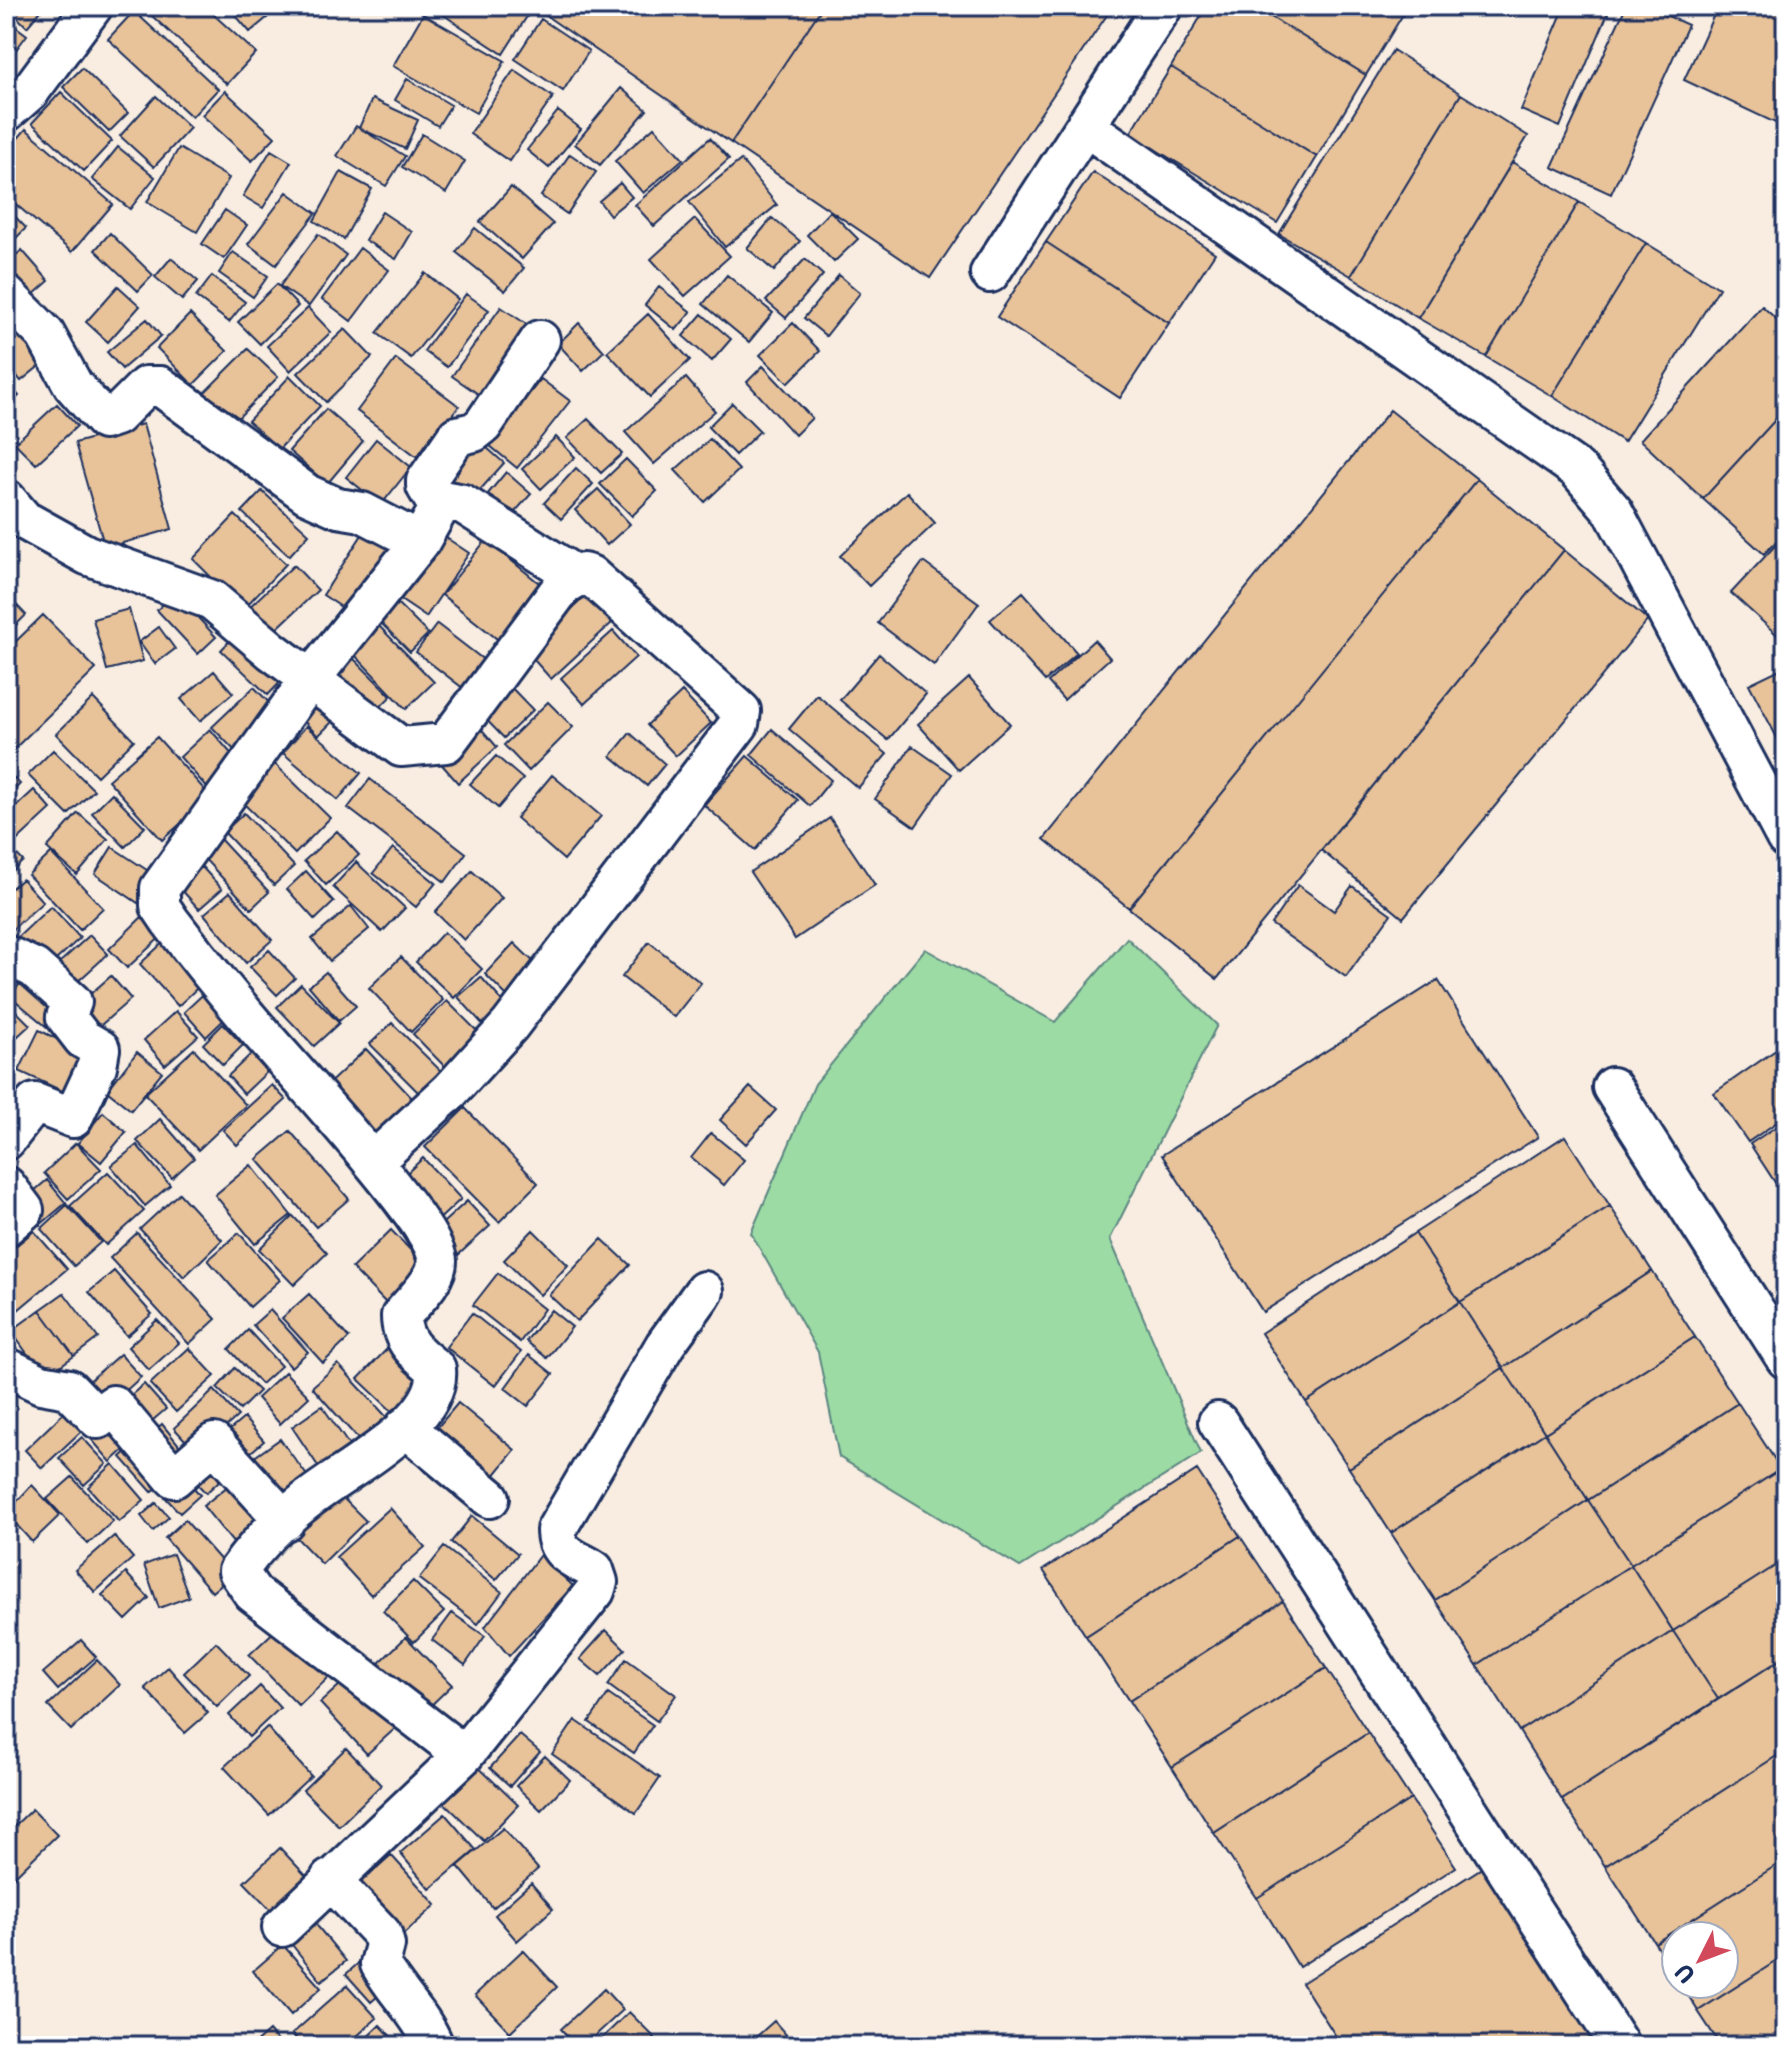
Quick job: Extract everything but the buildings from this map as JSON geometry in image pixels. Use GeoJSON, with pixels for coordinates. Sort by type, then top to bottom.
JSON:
{"type":"FeatureCollection","features":[{"type":"Feature","properties":{"kind":"street"},"geometry":{"type":"LineString","coordinates":[[6,112],[30,91],[93,6]]}},
{"type":"Feature","properties":{"kind":"street"},"geometry":{"type":"LineString","coordinates":[[990,273],[1163,6]]}},
{"type":"Feature","properties":{"kind":"street"},"geometry":{"type":"LineString","coordinates":[[1085,126],[1577,469],[1613,511],[1786,838]]}},
{"type":"Feature","properties":{"kind":"street"},"geometry":{"type":"LineString","coordinates":[[6,295],[45,334],[73,385],[104,420],[116,416],[146,386],[160,386],[307,494],[338,508],[362,512],[420,542]]}},
{"type":"Feature","properties":{"kind":"street"},"geometry":{"type":"LineString","coordinates":[[464,1755],[243,1582],[238,1571],[301,1504],[421,1413],[438,1384],[436,1369],[409,1345],[401,1332],[401,1316],[434,1275],[438,1262],[434,1244],[373,1162],[257,1028],[160,906],[160,888],[311,679],[420,542],[438,516],[436,499],[426,486],[426,481],[457,436],[474,432],[483,425],[540,340]]}},
{"type":"Feature","properties":{"kind":"street"},"geometry":{"type":"LineString","coordinates":[[6,499],[24,520],[87,555],[212,600],[401,747],[446,743],[562,587],[575,575]]}},
{"type":"Feature","properties":{"kind":"street"},"geometry":{"type":"LineString","coordinates":[[373,1162],[450,1091],[510,1025],[741,718],[741,711],[729,698],[590,575],[575,575],[463,504],[436,499]]}},
{"type":"Feature","properties":{"kind":"street"},"geometry":{"type":"LineString","coordinates":[[6,955],[34,968],[72,1002],[66,1017],[83,1039],[100,1049],[97,1066],[73,1118],[35,1103],[6,1140]]}},
{"type":"Feature","properties":{"kind":"street"},"geometry":{"type":"LineString","coordinates":[[1612,1087],[1786,1359]]}},
{"type":"Feature","properties":{"kind":"street"},"geometry":{"type":"LineString","coordinates":[[6,1186],[24,1210],[6,1226]]}},
{"type":"Feature","properties":{"kind":"street"},"geometry":{"type":"LineString","coordinates":[[282,1927],[464,1755],[595,1591],[598,1582],[594,1570],[566,1555],[556,1543],[556,1530],[665,1345],[704,1291]]}},
{"type":"Feature","properties":{"kind":"street"},"geometry":{"type":"LineString","coordinates":[[6,1367],[41,1384],[69,1389],[98,1419],[113,1405],[174,1478],[214,1443],[285,1521]]}},
{"type":"Feature","properties":{"kind":"street"},"geometry":{"type":"LineString","coordinates":[[1218,1422],[1620,2046]]}},
{"type":"Feature","properties":{"kind":"street"},"geometry":{"type":"LineString","coordinates":[[405,1427],[490,1498]]}},
{"type":"Feature","properties":{"kind":"street"},"geometry":{"type":"LineString","coordinates":[[330,1879],[382,1934],[385,1945],[380,1964],[395,1988],[413,2007],[434,2046]]}},
{"type":"Feature","properties":{"kind":"green space"},"geometry":{"type":"Polygon","coordinates":[[[1127,938],[1217,1025],[1110,1239],[1201,1453],[1020,1567],[839,1457],[818,1352],[751,1233],[815,1084],[925,949],[1055,1022],[1127,938]]]}}]}
